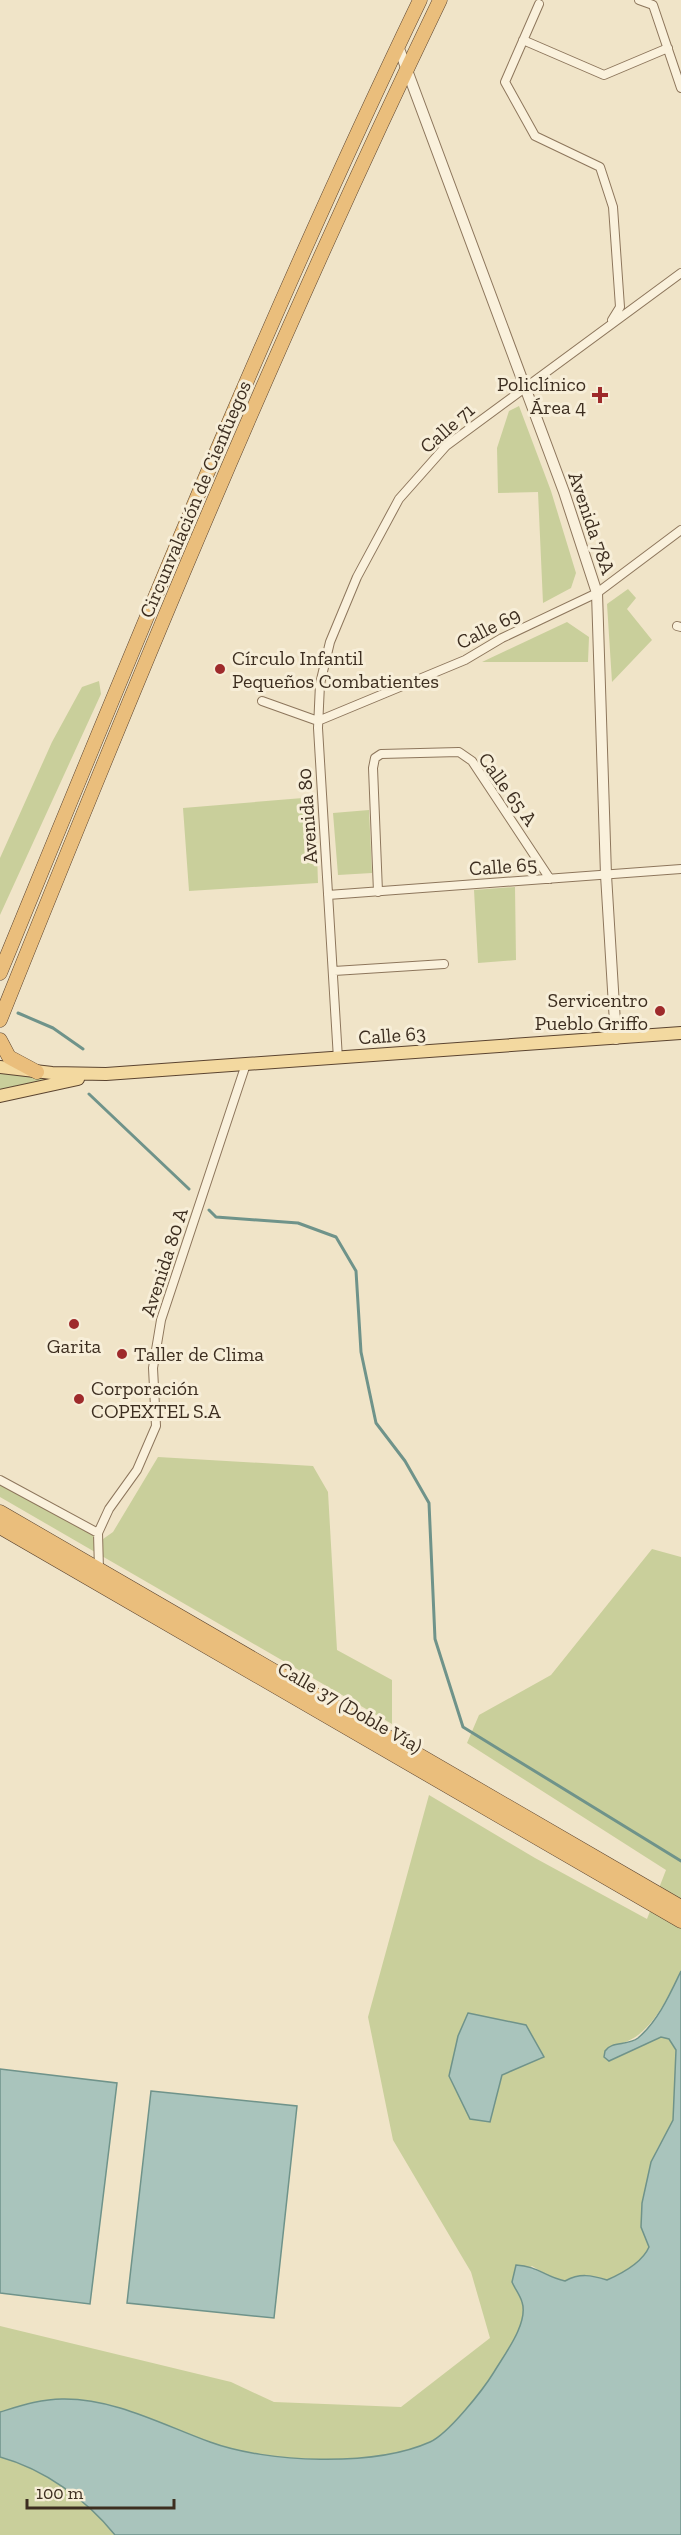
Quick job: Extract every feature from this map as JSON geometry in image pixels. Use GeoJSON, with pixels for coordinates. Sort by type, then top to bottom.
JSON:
{"type":"FeatureCollection","features":[{"type":"Feature","properties":{"kind":"highway","name":"Circunvalación de Cienfuegos"},"geometry":{"type":"LineString","coordinates":[[0,974],[226,431],[420,0]]}},
{"type":"Feature","properties":{"kind":"highway","name":"Circunvalación de Cienfuegos"},"geometry":{"type":"LineString","coordinates":[[0,1020],[109,749],[191,555],[296,313],[406,68],[440,0]]}},
{"type":"Feature","properties":{"kind":"highway"},"geometry":{"type":"LineString","coordinates":[[0,1040],[9,1057],[37,1072]]}},
{"type":"Feature","properties":{"kind":"highway","name":"Calle 37 (Doble Vía)"},"geometry":{"type":"LineString","coordinates":[[0,1512],[646,1894],[681,1922]]}},
{"type":"Feature","properties":{"kind":"highway","name":"Calle 37 (Doble Vía)"},"geometry":{"type":"LineString","coordinates":[[0,1527],[646,1894],[681,1907]]}},
{"type":"Feature","properties":{"kind":"main road","name":"Calle 63"},"geometry":{"type":"LineString","coordinates":[[0,1067],[37,1072],[106,1074],[681,1033]]}},
{"type":"Feature","properties":{"kind":"main road","name":"Calle 63"},"geometry":{"type":"LineString","coordinates":[[0,1096],[106,1074]]}},
{"type":"Feature","properties":{"kind":"street"},"geometry":{"type":"LineString","coordinates":[[639,0],[653,5],[681,88]]}},
{"type":"Feature","properties":{"kind":"street"},"geometry":{"type":"LineString","coordinates":[[539,4],[505,82],[535,136],[600,167],[614,207],[621,307],[609,326]]}},
{"type":"Feature","properties":{"kind":"street"},"geometry":{"type":"LineString","coordinates":[[523,40],[604,75],[668,48]]}},
{"type":"Feature","properties":{"kind":"street","name":"Avenida 78A"},"geometry":{"type":"LineString","coordinates":[[398,46],[564,492],[597,593],[606,875],[616,1039]]}},
{"type":"Feature","properties":{"kind":"street","name":"Calle 71"},"geometry":{"type":"LineString","coordinates":[[357,577],[394,507],[446,446],[681,273]]}},
{"type":"Feature","properties":{"kind":"street","name":"Calle 69"},"geometry":{"type":"LineString","coordinates":[[318,721],[465,660],[502,638],[597,593],[681,530]]}},
{"type":"Feature","properties":{"kind":"street","name":"Avenida 80"},"geometry":{"type":"LineString","coordinates":[[338,1059],[318,721],[324,662],[357,577]]}},
{"type":"Feature","properties":{"kind":"street"},"geometry":{"type":"LineString","coordinates":[[262,701],[318,721]]}},
{"type":"Feature","properties":{"kind":"street","name":"Calle 65 A"},"geometry":{"type":"LineString","coordinates":[[378,892],[373,768],[375,758],[381,754],[459,752],[472,761],[550,879]]}},
{"type":"Feature","properties":{"kind":"street","name":"Calle 65"},"geometry":{"type":"LineString","coordinates":[[328,895],[681,869]]}},
{"type":"Feature","properties":{"kind":"street"},"geometry":{"type":"LineString","coordinates":[[334,971],[444,964]]}},
{"type":"Feature","properties":{"kind":"street","name":"Avenida 80 A"},"geometry":{"type":"LineString","coordinates":[[99,1570],[98,1533],[109,1509],[137,1470],[156,1426],[153,1368],[161,1320],[246,1064]]}},
{"type":"Feature","properties":{"kind":"street"},"geometry":{"type":"LineString","coordinates":[[0,1480],[98,1533]]}},
{"type":"Feature","properties":{"kind":"green space"},"geometry":{"type":"Polygon","coordinates":[[[519,406],[551,491],[576,573],[571,588],[543,603],[538,492],[498,493],[497,448],[509,411],[519,406]]]}},
{"type":"Feature","properties":{"kind":"green space"},"geometry":{"type":"Polygon","coordinates":[[[628,589],[636,598],[627,609],[652,640],[612,682],[607,604],[628,589]]]}},
{"type":"Feature","properties":{"kind":"green space"},"geometry":{"type":"Polygon","coordinates":[[[567,622],[589,637],[588,662],[482,662],[567,622]]]}},
{"type":"Feature","properties":{"kind":"green space"},"geometry":{"type":"Polygon","coordinates":[[[99,681],[101,694],[0,915],[0,858],[52,742],[82,687],[99,681]]]}},
{"type":"Feature","properties":{"kind":"green space"},"geometry":{"type":"Polygon","coordinates":[[[315,797],[318,883],[189,891],[183,808],[315,797]]]}},
{"type":"Feature","properties":{"kind":"green space"},"geometry":{"type":"Polygon","coordinates":[[[369,810],[372,873],[338,875],[333,813],[369,810]]]}},
{"type":"Feature","properties":{"kind":"green space"},"geometry":{"type":"Polygon","coordinates":[[[515,887],[516,960],[478,963],[474,890],[515,887]]]}},
{"type":"Feature","properties":{"kind":"green space"},"geometry":{"type":"Polygon","coordinates":[[[0,1071],[49,1079],[0,1091],[0,1071]]]}},
{"type":"Feature","properties":{"kind":"green space"},"geometry":{"type":"Polygon","coordinates":[[[158,1457],[313,1466],[328,1492],[337,1650],[392,1680],[392,1724],[0,1497],[0,1481],[103,1539],[113,1532],[158,1457]]]}},
{"type":"Feature","properties":{"kind":"green space"},"geometry":{"type":"Polygon","coordinates":[[[652,1549],[681,1557],[681,1971],[662,2007],[645,2029],[624,2043],[610,2046],[610,2061],[661,2037],[669,2039],[676,2050],[673,2121],[656,2151],[648,2181],[641,2227],[649,2247],[646,2253],[631,2267],[607,2280],[586,2276],[565,2281],[554,2279],[532,2266],[512,2282],[523,2310],[519,2329],[504,2357],[474,2400],[446,2430],[430,2442],[407,2450],[351,2459],[290,2458],[261,2454],[210,2442],[119,2408],[81,2400],[46,2400],[0,2412],[0,2326],[231,2382],[274,2402],[401,2407],[490,2338],[471,2272],[393,2140],[368,2017],[429,1795],[535,1858],[647,1919],[666,1870],[467,1743],[479,1715],[551,1675],[652,1549]],[[526,2025],[502,2075],[543,2057],[526,2025]]]}},
{"type":"Feature","properties":{"kind":"green space"},"geometry":{"type":"Polygon","coordinates":[[[0,2457],[33,2469],[64,2487],[104,2522],[115,2535],[0,2535],[0,2457]]]}},
{"type":"Feature","properties":{"kind":"water"},"geometry":{"type":"Polygon","coordinates":[[[681,1971],[681,2535],[115,2535],[104,2522],[64,2487],[33,2469],[0,2457],[0,2412],[54,2399],[100,2403],[138,2414],[234,2449],[290,2458],[351,2459],[380,2456],[430,2442],[465,2411],[494,2372],[519,2329],[523,2310],[521,2299],[512,2282],[516,2265],[530,2267],[565,2281],[586,2276],[607,2280],[637,2263],[646,2253],[649,2247],[641,2227],[642,2203],[651,2162],[673,2120],[676,2050],[669,2039],[661,2037],[609,2061],[604,2057],[608,2048],[638,2038],[652,2024],[681,1971]]]}},
{"type":"Feature","properties":{"kind":"water"},"geometry":{"type":"Polygon","coordinates":[[[468,2013],[526,2025],[544,2057],[502,2075],[490,2122],[470,2119],[449,2076],[458,2036],[468,2013]]]}},
{"type":"Feature","properties":{"kind":"water"},"geometry":{"type":"Polygon","coordinates":[[[0,2069],[117,2083],[90,2304],[0,2293],[0,2069]]]}},
{"type":"Feature","properties":{"kind":"water"},"geometry":{"type":"Polygon","coordinates":[[[151,2091],[297,2106],[274,2318],[127,2303],[151,2091]]]}},
{"type":"Feature","properties":{"kind":"waterway"},"geometry":{"type":"LineString","coordinates":[[18,1013],[53,1028],[83,1049]]}},
{"type":"Feature","properties":{"kind":"waterway"},"geometry":{"type":"LineString","coordinates":[[89,1094],[189,1189]]}},
{"type":"Feature","properties":{"kind":"waterway"},"geometry":{"type":"LineString","coordinates":[[209,1210],[216,1217],[298,1223],[336,1237],[356,1271],[361,1352],[376,1423],[405,1461],[429,1503],[435,1639],[463,1727],[681,1861]]}},
{"type":"Feature","properties":{"kind":"place","name":"Policlínico Área 4"},"geometry":{"type":"Point","coordinates":[600,395]}},
{"type":"Feature","properties":{"kind":"place","name":"Círculo Infantil Pequeños Combatientes"},"geometry":{"type":"Point","coordinates":[220,669]}},
{"type":"Feature","properties":{"kind":"place","name":"Servicentro Pueblo Griffo"},"geometry":{"type":"Point","coordinates":[660,1011]}},
{"type":"Feature","properties":{"kind":"place","name":"Garita"},"geometry":{"type":"Point","coordinates":[74,1324]}},
{"type":"Feature","properties":{"kind":"place","name":"Taller de Clima"},"geometry":{"type":"Point","coordinates":[122,1354]}},
{"type":"Feature","properties":{"kind":"place","name":"Corporación COPEXTEL S.A"},"geometry":{"type":"Point","coordinates":[79,1399]}}]}
